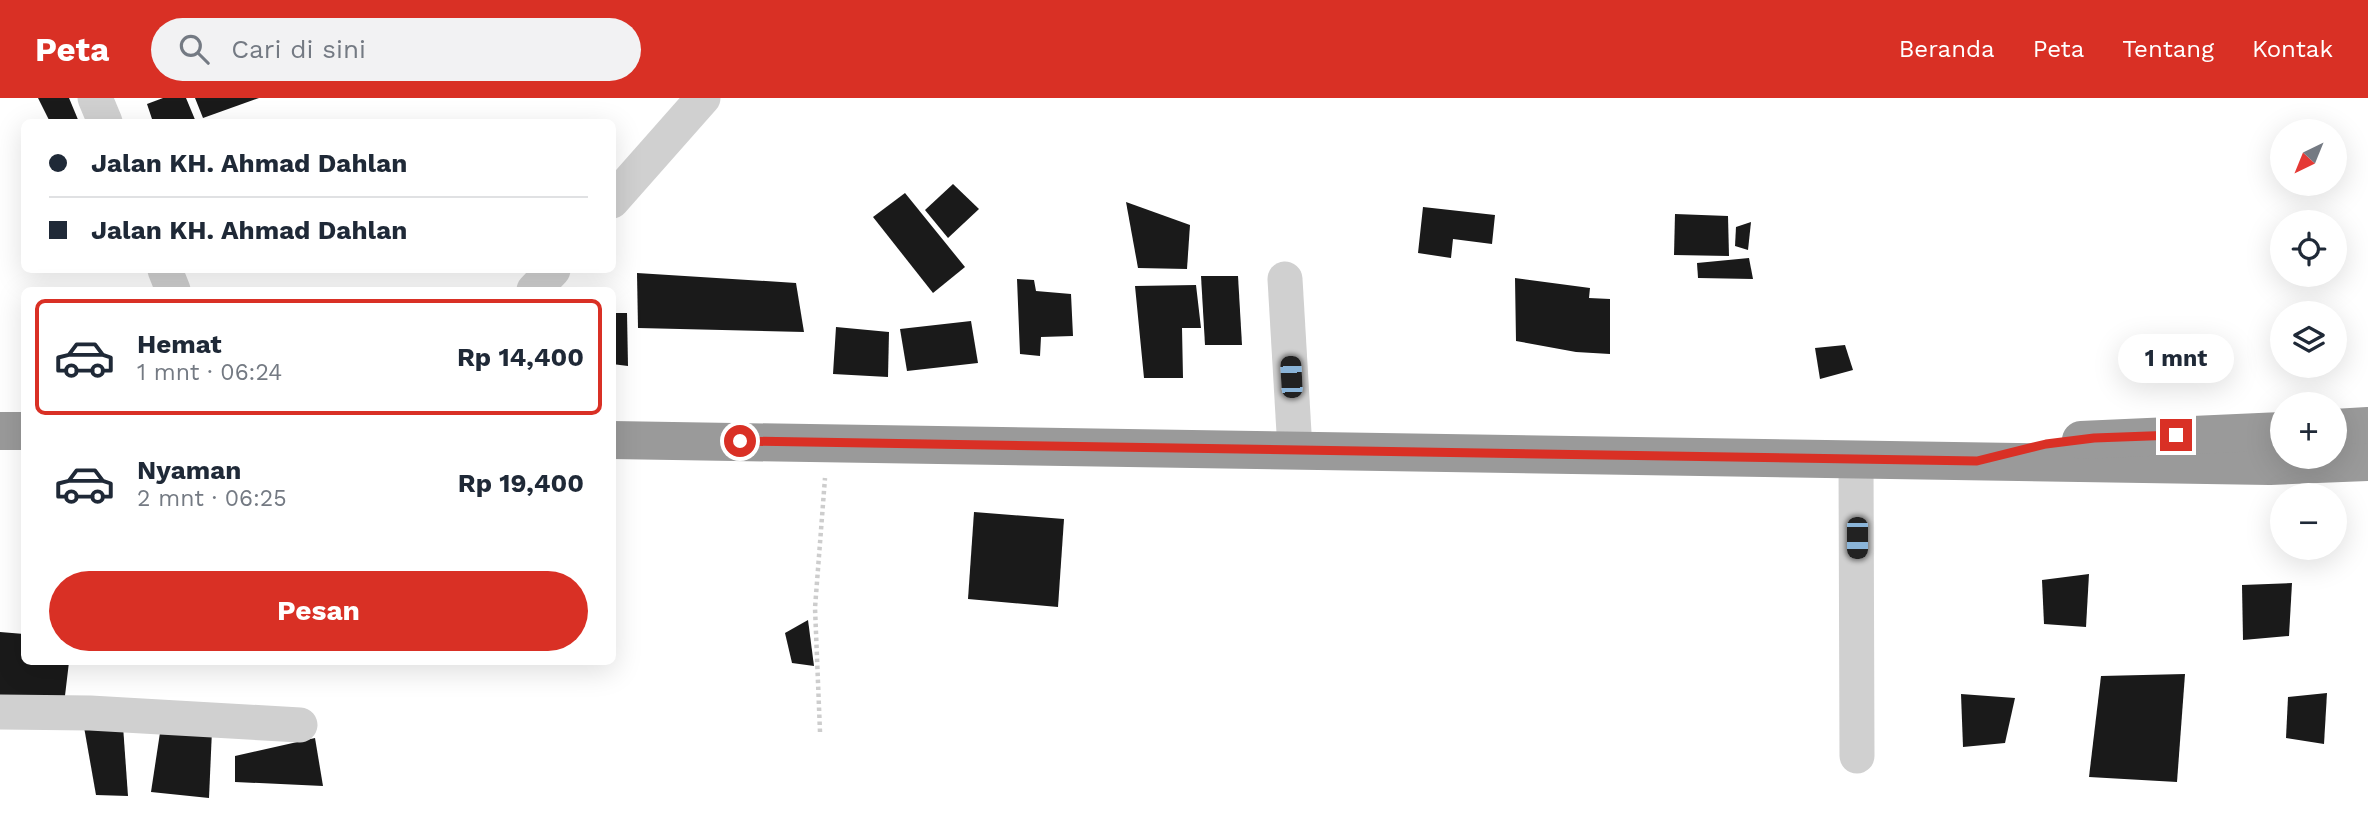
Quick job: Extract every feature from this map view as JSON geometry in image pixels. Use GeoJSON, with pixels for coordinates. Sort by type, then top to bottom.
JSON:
{"type":"FeatureCollection","features":[{"type":"Feature","properties":{"kind":"highway"},"geometry":{"type":"LineString","coordinates":[[2347,427],[2368,426]]}},
{"type":"Feature","properties":{"kind":"highway"},"geometry":{"type":"LineString","coordinates":[[0,431],[21,431]]}},
{"type":"Feature","properties":{"kind":"highway"},"geometry":{"type":"LineString","coordinates":[[1977,461],[2046,444],[2094,438],[2270,431]]}},
{"type":"Feature","properties":{"kind":"highway"},"geometry":{"type":"LineString","coordinates":[[616,440],[1295,450],[1856,470],[1977,461],[2270,466],[2368,462]]}},
{"type":"Feature","properties":{"kind":"street"},"geometry":{"type":"LineString","coordinates":[[95,98],[104,119]]}},
{"type":"Feature","properties":{"kind":"street"},"geometry":{"type":"LineString","coordinates":[[616,196],[703,98]]}},
{"type":"Feature","properties":{"kind":"street"},"geometry":{"type":"LineString","coordinates":[[537,287],[550,273]]}},
{"type":"Feature","properties":{"kind":"street"},"geometry":{"type":"LineString","coordinates":[[1284,279],[1295,450]]}},
{"type":"Feature","properties":{"kind":"street"},"geometry":{"type":"LineString","coordinates":[[1856,470],[1857,756]]}},
{"type":"Feature","properties":{"kind":"street"},"geometry":{"type":"LineString","coordinates":[[0,712],[90,713],[300,725]]}},
{"type":"Feature","properties":{"kind":"path"},"geometry":{"type":"LineString","coordinates":[[820,732],[815,608],[827,442]]}},
{"type":"Feature","properties":{"kind":"building"},"geometry":{"type":"Polygon","coordinates":[[[38,98],[69,98],[78,119],[48,119],[38,98]]]}},
{"type":"Feature","properties":{"kind":"building"},"geometry":{"type":"Polygon","coordinates":[[[163,98],[186,98],[195,119],[152,119],[147,104],[163,98]]]}},
{"type":"Feature","properties":{"kind":"building"},"geometry":{"type":"Polygon","coordinates":[[[195,98],[259,98],[203,118],[195,98]]]}},
{"type":"Feature","properties":{"kind":"building"},"geometry":{"type":"Polygon","coordinates":[[[953,184],[979,209],[948,238],[925,210],[953,184]]]}},
{"type":"Feature","properties":{"kind":"building"},"geometry":{"type":"Polygon","coordinates":[[[905,193],[965,267],[933,293],[873,217],[905,193]]]}},
{"type":"Feature","properties":{"kind":"building"},"geometry":{"type":"Polygon","coordinates":[[[1126,202],[1190,225],[1187,269],[1138,268],[1126,202]]]}},
{"type":"Feature","properties":{"kind":"building"},"geometry":{"type":"Polygon","coordinates":[[[1423,207],[1495,215],[1492,244],[1453,239],[1451,258],[1418,253],[1423,207]]]}},
{"type":"Feature","properties":{"kind":"building"},"geometry":{"type":"Polygon","coordinates":[[[1675,214],[1728,216],[1729,256],[1674,255],[1675,214]]]}},
{"type":"Feature","properties":{"kind":"building"},"geometry":{"type":"Polygon","coordinates":[[[1751,222],[1748,250],[1735,246],[1736,227],[1751,222]]]}},
{"type":"Feature","properties":{"kind":"building"},"geometry":{"type":"Polygon","coordinates":[[[1749,258],[1753,279],[1698,278],[1697,263],[1749,258]]]}},
{"type":"Feature","properties":{"kind":"building"},"geometry":{"type":"Polygon","coordinates":[[[637,273],[796,283],[804,332],[638,328],[637,273]]]}},
{"type":"Feature","properties":{"kind":"building"},"geometry":{"type":"Polygon","coordinates":[[[1201,276],[1238,276],[1242,345],[1205,345],[1201,276]]]}},
{"type":"Feature","properties":{"kind":"building"},"geometry":{"type":"Polygon","coordinates":[[[1515,278],[1590,288],[1589,298],[1610,299],[1610,354],[1576,352],[1516,341],[1515,278]]]}},
{"type":"Feature","properties":{"kind":"building"},"geometry":{"type":"Polygon","coordinates":[[[1017,279],[1034,280],[1036,291],[1071,294],[1073,336],[1041,337],[1040,356],[1020,354],[1017,279]]]}},
{"type":"Feature","properties":{"kind":"building"},"geometry":{"type":"Polygon","coordinates":[[[1196,285],[1201,328],[1182,328],[1183,378],[1144,378],[1135,286],[1196,285]]]}},
{"type":"Feature","properties":{"kind":"building"},"geometry":{"type":"Polygon","coordinates":[[[616,313],[627,313],[628,366],[616,364],[616,313]]]}},
{"type":"Feature","properties":{"kind":"building"},"geometry":{"type":"Polygon","coordinates":[[[971,321],[978,363],[907,371],[900,329],[971,321]]]}},
{"type":"Feature","properties":{"kind":"building"},"geometry":{"type":"Polygon","coordinates":[[[836,327],[889,332],[888,377],[833,374],[836,327]]]}},
{"type":"Feature","properties":{"kind":"building"},"geometry":{"type":"Polygon","coordinates":[[[1845,345],[1853,370],[1820,379],[1815,348],[1845,345]]]}},
{"type":"Feature","properties":{"kind":"building"},"geometry":{"type":"Polygon","coordinates":[[[974,512],[1064,519],[1058,607],[968,599],[974,512]]]}},
{"type":"Feature","properties":{"kind":"building"},"geometry":{"type":"Polygon","coordinates":[[[2089,574],[2086,627],[2044,624],[2042,580],[2089,574]]]}},
{"type":"Feature","properties":{"kind":"building"},"geometry":{"type":"Polygon","coordinates":[[[2292,583],[2289,636],[2243,640],[2242,585],[2292,583]]]}},
{"type":"Feature","properties":{"kind":"building"},"geometry":{"type":"Polygon","coordinates":[[[808,620],[814,666],[792,663],[785,633],[808,620]]]}},
{"type":"Feature","properties":{"kind":"building"},"geometry":{"type":"Polygon","coordinates":[[[0,632],[21,634],[21,665],[69,665],[64,704],[0,701],[0,632]]]}},
{"type":"Feature","properties":{"kind":"building"},"geometry":{"type":"Polygon","coordinates":[[[2185,674],[2177,782],[2089,777],[2101,676],[2185,674]]]}},
{"type":"Feature","properties":{"kind":"building"},"geometry":{"type":"Polygon","coordinates":[[[2327,693],[2324,744],[2286,738],[2288,697],[2327,693]]]}},
{"type":"Feature","properties":{"kind":"building"},"geometry":{"type":"Polygon","coordinates":[[[1961,694],[2015,698],[2005,743],[1963,747],[1961,694]]]}},
{"type":"Feature","properties":{"kind":"building"},"geometry":{"type":"Polygon","coordinates":[[[123,726],[128,796],[96,795],[84,727],[123,726]]]}},
{"type":"Feature","properties":{"kind":"building"},"geometry":{"type":"Polygon","coordinates":[[[161,726],[212,730],[209,798],[151,792],[161,726]]]}},
{"type":"Feature","properties":{"kind":"building"},"geometry":{"type":"Polygon","coordinates":[[[315,738],[323,786],[235,782],[235,756],[315,738]]]}},
{"type":"Feature","properties":{"kind":"route"},"geometry":{"type":"LineString","coordinates":[[740,441],[1977,461],[2046,444],[2094,438],[2176,435]]}}]}
